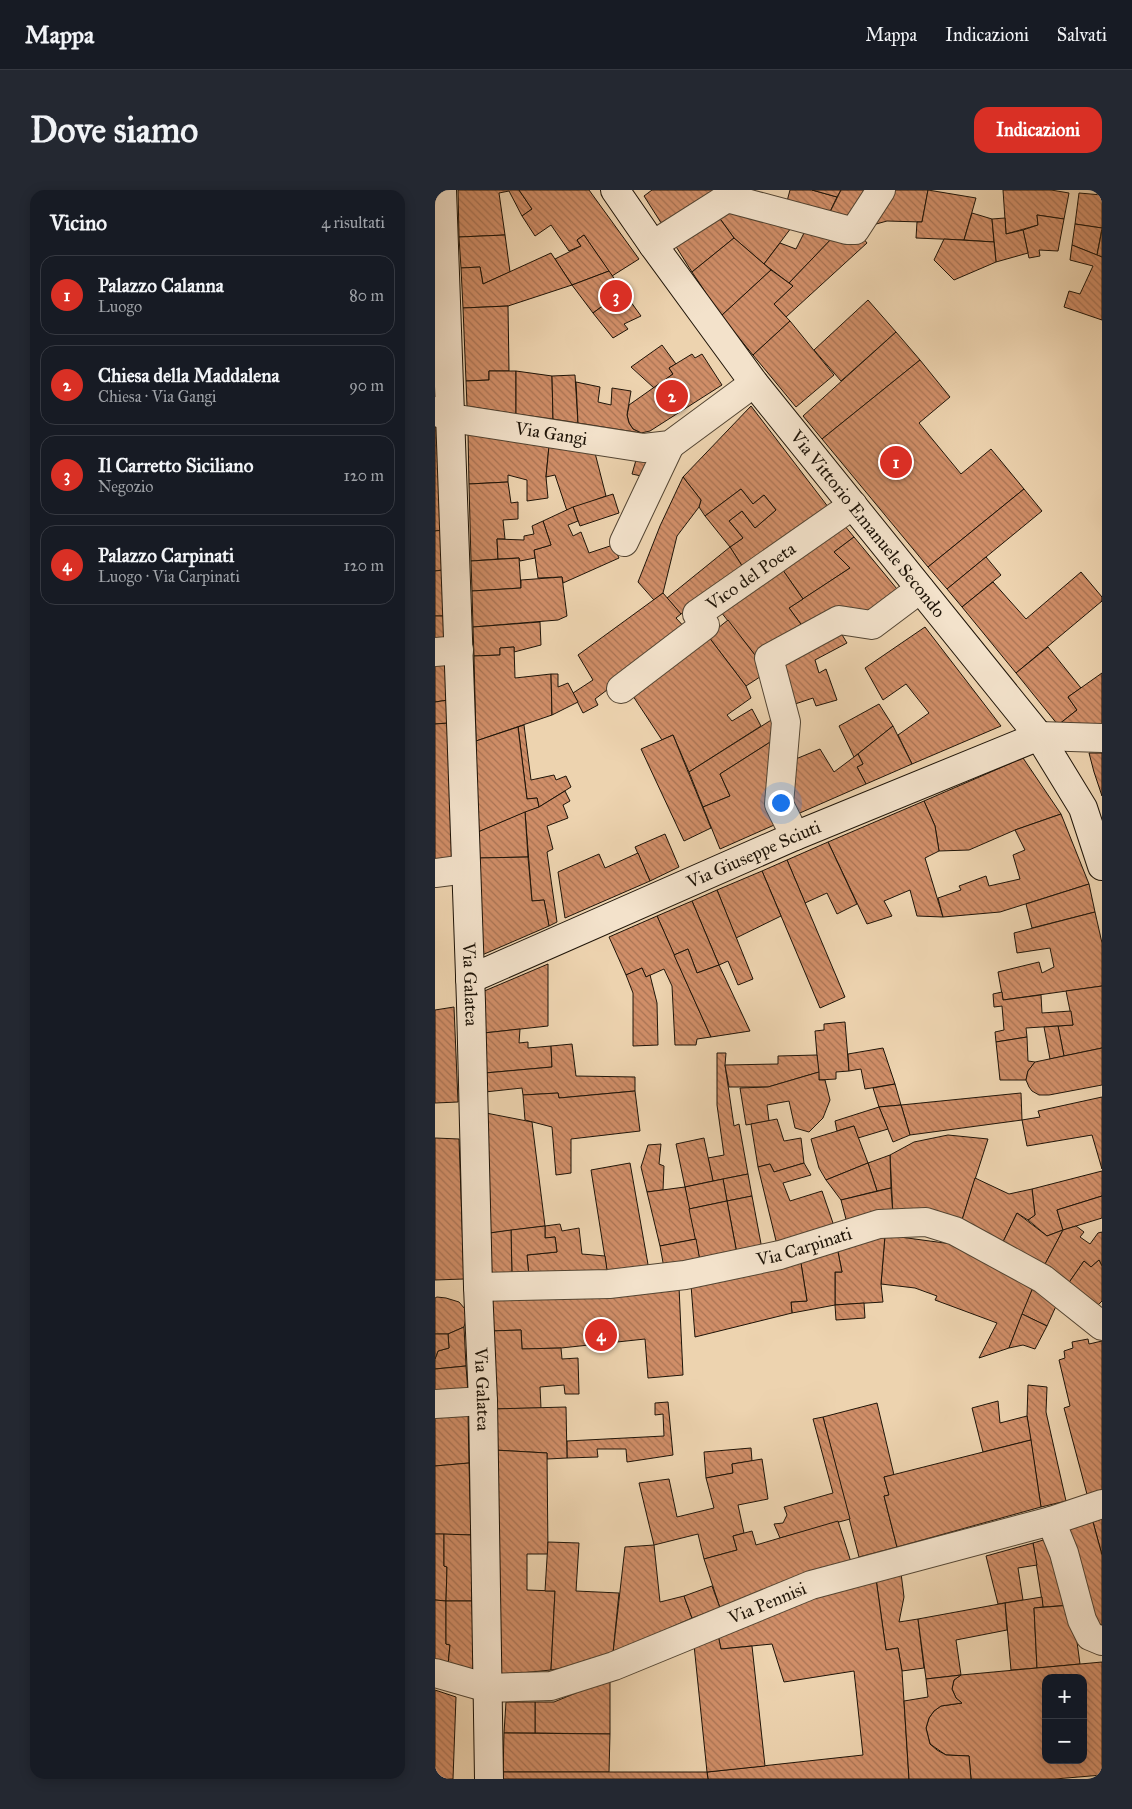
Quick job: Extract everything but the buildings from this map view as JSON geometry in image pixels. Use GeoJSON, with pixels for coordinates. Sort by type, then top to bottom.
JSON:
{"type":"FeatureCollection","features":[{"type":"Feature","properties":{"kind":"street","name":"Via Galatea"},"geometry":{"type":"LineString","coordinates":[[442,190],[447,651],[466,869],[477,1287],[483,1401],[489,1779]]}},
{"type":"Feature","properties":{"kind":"street","name":"Via Vittorio Emanuele Secondo"},"geometry":{"type":"LineString","coordinates":[[615,190],[754,383],[1039,736],[1083,808],[1102,866]]}},
{"type":"Feature","properties":{"kind":"street"},"geometry":{"type":"LineString","coordinates":[[653,245],[727,198],[847,230],[855,230],[881,190]]}},
{"type":"Feature","properties":{"kind":"street","name":"Via Gangi"},"geometry":{"type":"LineString","coordinates":[[624,542],[670,445],[754,383]]}},
{"type":"Feature","properties":{"kind":"street","name":"Via Gangi"},"geometry":{"type":"LineString","coordinates":[[443,414],[644,448],[670,445]]}},
{"type":"Feature","properties":{"kind":"street","name":"Vico del Poeta"},"geometry":{"type":"LineString","coordinates":[[621,689],[705,625],[697,614],[853,505]]}},
{"type":"Feature","properties":{"kind":"street"},"geometry":{"type":"LineString","coordinates":[[795,836],[779,804],[786,722],[769,658],[839,620],[871,625],[920,589]]}},
{"type":"Feature","properties":{"kind":"street"},"geometry":{"type":"LineString","coordinates":[[1039,736],[1102,738]]}},
{"type":"Feature","properties":{"kind":"street","name":"Via Giuseppe Sciuti"},"geometry":{"type":"LineString","coordinates":[[470,979],[795,836],[1039,736]]}},
{"type":"Feature","properties":{"kind":"street"},"geometry":{"type":"LineString","coordinates":[[435,873],[466,869]]}},
{"type":"Feature","properties":{"kind":"street","name":"Via Carpinati"},"geometry":{"type":"LineString","coordinates":[[477,1287],[609,1284],[685,1274],[780,1254],[879,1224],[926,1222],[955,1232],[1043,1279],[1102,1326]]}},
{"type":"Feature","properties":{"kind":"street"},"geometry":{"type":"LineString","coordinates":[[435,1404],[483,1401]]}},
{"type":"Feature","properties":{"kind":"street","name":"Via Pennisi"},"geometry":{"type":"LineString","coordinates":[[435,1673],[488,1688],[551,1686],[614,1666],[811,1585],[1051,1521],[1102,1504]]}},
{"type":"Feature","properties":{"kind":"street"},"geometry":{"type":"LineString","coordinates":[[1051,1521],[1064,1553],[1082,1620],[1090,1636],[1102,1642]]}},
{"type":"Feature","properties":{"kind":"place","name":"Il Carretto Siciliano"},"geometry":{"type":"Point","coordinates":[616,296]}},
{"type":"Feature","properties":{"kind":"place","name":"Chiesa della Maddalena"},"geometry":{"type":"Point","coordinates":[672,396]}},
{"type":"Feature","properties":{"kind":"place","name":"Palazzo Calanna"},"geometry":{"type":"Point","coordinates":[896,462]}},
{"type":"Feature","properties":{"kind":"place","name":"Palazzo Carpinati"},"geometry":{"type":"Point","coordinates":[601,1335]}}]}
